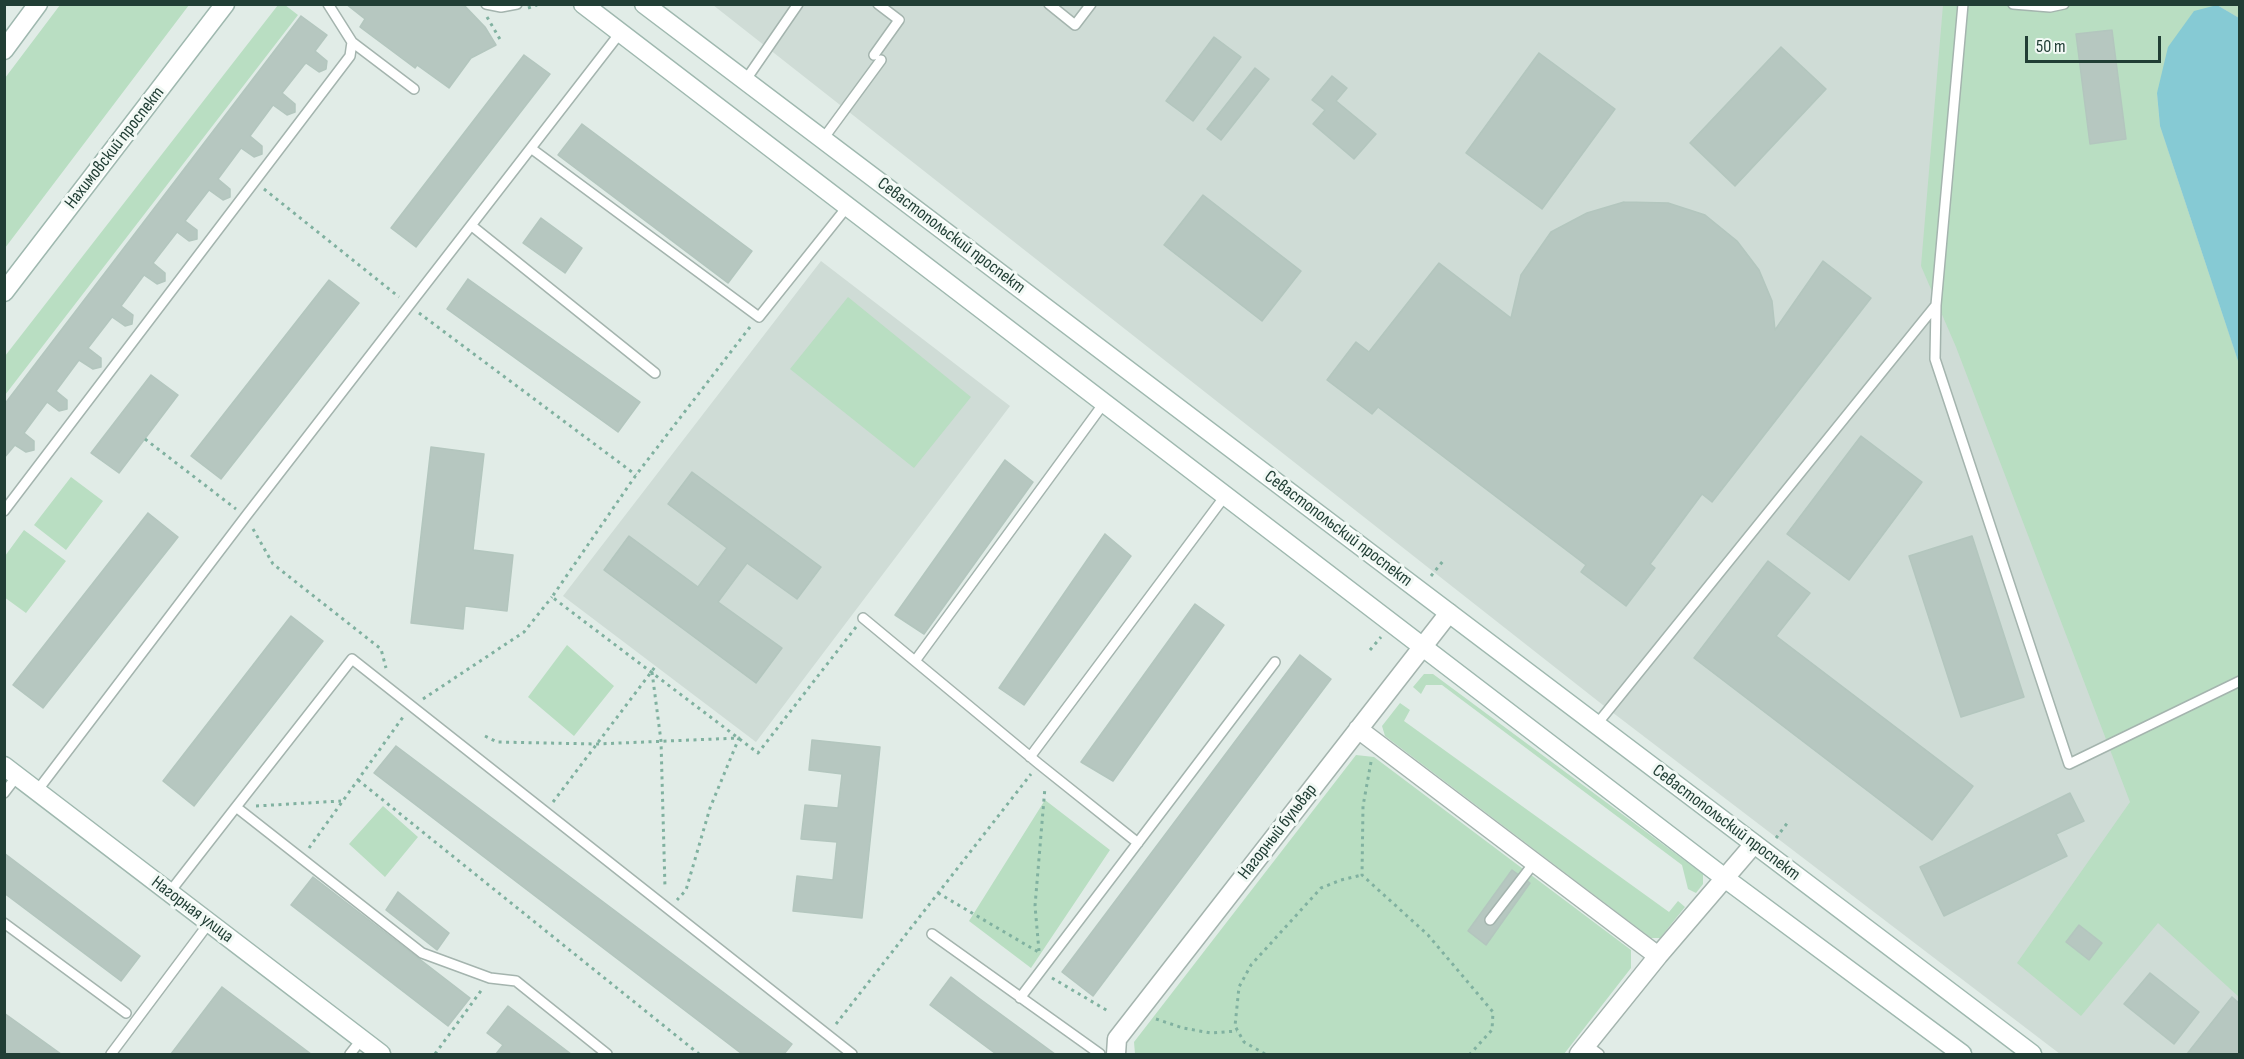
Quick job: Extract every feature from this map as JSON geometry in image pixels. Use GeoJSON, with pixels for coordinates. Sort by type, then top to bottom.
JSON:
{"type":"FeatureCollection","features":[{"type":"Feature","properties":{"kind":"main road"},"geometry":{"type":"LineString","coordinates":[[4,50],[38,4]]}},
{"type":"Feature","properties":{"kind":"main road","name":"Нахимовский проспект"},"geometry":{"type":"LineString","coordinates":[[4,292],[225,4]]}},
{"type":"Feature","properties":{"kind":"main road"},"geometry":{"type":"LineString","coordinates":[[583,4],[1726,879],[1962,1054]]}},
{"type":"Feature","properties":{"kind":"main road","name":"Севастопольский проспект"},"geometry":{"type":"LineString","coordinates":[[645,4],[2031,1054]]}},
{"type":"Feature","properties":{"kind":"main road","name":"Нагорный бульвар"},"geometry":{"type":"LineString","coordinates":[[1116,1054],[1117,1039],[1449,613]]}},
{"type":"Feature","properties":{"kind":"main road"},"geometry":{"type":"LineString","coordinates":[[1358,729],[1658,956]]}},
{"type":"Feature","properties":{"kind":"main road","name":"Нагорная улица"},"geometry":{"type":"LineString","coordinates":[[11,771],[208,923],[356,1047],[381,1054]]}},
{"type":"Feature","properties":{"kind":"main road"},"geometry":{"type":"LineString","coordinates":[[1588,1051],[1658,956],[1754,844]]}},
{"type":"Feature","properties":{"kind":"lane"},"geometry":{"type":"LineString","coordinates":[[328,4],[352,42],[414,89]]}},
{"type":"Feature","properties":{"kind":"lane"},"geometry":{"type":"LineString","coordinates":[[484,8],[517,4]]}},
{"type":"Feature","properties":{"kind":"lane"},"geometry":{"type":"LineString","coordinates":[[745,81],[798,4]]}},
{"type":"Feature","properties":{"kind":"lane"},"geometry":{"type":"LineString","coordinates":[[1049,4],[1075,25],[1091,4]]}},
{"type":"Feature","properties":{"kind":"lane"},"geometry":{"type":"LineString","coordinates":[[1963,4],[1936,305],[1935,359],[2069,764],[2240,681]]}},
{"type":"Feature","properties":{"kind":"lane"},"geometry":{"type":"LineString","coordinates":[[2013,4],[2050,7],[2064,4]]}},
{"type":"Feature","properties":{"kind":"lane"},"geometry":{"type":"LineString","coordinates":[[823,139],[878,58],[899,20],[881,5]]}},
{"type":"Feature","properties":{"kind":"lane"},"geometry":{"type":"LineString","coordinates":[[37,791],[246,516],[620,33]]}},
{"type":"Feature","properties":{"kind":"lane"},"geometry":{"type":"LineString","coordinates":[[4,511],[350,56],[352,42]]}},
{"type":"Feature","properties":{"kind":"lane"},"geometry":{"type":"LineString","coordinates":[[532,149],[759,316],[847,207]]}},
{"type":"Feature","properties":{"kind":"lane"},"geometry":{"type":"LineString","coordinates":[[472,226],[656,374]]}},
{"type":"Feature","properties":{"kind":"lane"},"geometry":{"type":"LineString","coordinates":[[1597,724],[1936,305]]}},
{"type":"Feature","properties":{"kind":"lane"},"geometry":{"type":"LineString","coordinates":[[915,661],[1104,403]]}},
{"type":"Feature","properties":{"kind":"lane"},"geometry":{"type":"LineString","coordinates":[[1030,757],[1225,496]]}},
{"type":"Feature","properties":{"kind":"lane"},"geometry":{"type":"LineString","coordinates":[[863,618],[1030,757],[1138,843]]}},
{"type":"Feature","properties":{"kind":"lane"},"geometry":{"type":"LineString","coordinates":[[169,892],[352,660],[852,1054]]}},
{"type":"Feature","properties":{"kind":"lane"},"geometry":{"type":"LineString","coordinates":[[1020,998],[1275,662]]}},
{"type":"Feature","properties":{"kind":"lane"},"geometry":{"type":"LineString","coordinates":[[4,794],[11,771]]}},
{"type":"Feature","properties":{"kind":"lane"},"geometry":{"type":"LineString","coordinates":[[236,807],[422,953],[490,978],[516,981],[608,1054]]}},
{"type":"Feature","properties":{"kind":"lane"},"geometry":{"type":"LineString","coordinates":[[1490,920],[1534,862]]}},
{"type":"Feature","properties":{"kind":"lane"},"geometry":{"type":"LineString","coordinates":[[4,923],[126,1013]]}},
{"type":"Feature","properties":{"kind":"lane"},"geometry":{"type":"LineString","coordinates":[[111,1054],[208,923]]}},
{"type":"Feature","properties":{"kind":"lane"},"geometry":{"type":"LineString","coordinates":[[932,934],[1100,1054]]}},
{"type":"Feature","properties":{"kind":"path"},"geometry":{"type":"LineString","coordinates":[[484,8],[501,41]]}},
{"type":"Feature","properties":{"kind":"path"},"geometry":{"type":"LineString","coordinates":[[254,182],[410,306],[636,475]]}},
{"type":"Feature","properties":{"kind":"path"},"geometry":{"type":"LineString","coordinates":[[302,859],[341,801],[411,707],[524,632],[552,597],[636,475],[759,316]]}},
{"type":"Feature","properties":{"kind":"path"},"geometry":{"type":"LineString","coordinates":[[144,439],[246,516],[273,564],[381,649],[393,693]]}},
{"type":"Feature","properties":{"kind":"path"},"geometry":{"type":"LineString","coordinates":[[552,597],[758,753],[863,618]]}},
{"type":"Feature","properties":{"kind":"path"},"geometry":{"type":"LineString","coordinates":[[545,813],[655,667]]}},
{"type":"Feature","properties":{"kind":"path"},"geometry":{"type":"LineString","coordinates":[[651,672],[661,741],[667,909]]}},
{"type":"Feature","properties":{"kind":"path"},"geometry":{"type":"LineString","coordinates":[[485,736],[497,742],[597,744],[739,738]]}},
{"type":"Feature","properties":{"kind":"path"},"geometry":{"type":"LineString","coordinates":[[667,909],[686,890],[710,808],[739,738]]}},
{"type":"Feature","properties":{"kind":"path"},"geometry":{"type":"LineString","coordinates":[[1371,762],[1363,806],[1362,875],[1428,935],[1493,1012],[1492,1030],[1470,1054]]}},
{"type":"Feature","properties":{"kind":"path"},"geometry":{"type":"LineString","coordinates":[[827,1035],[1039,764]]}},
{"type":"Feature","properties":{"kind":"path"},"geometry":{"type":"LineString","coordinates":[[1047,770],[1035,906],[1041,971],[1108,1011]]}},
{"type":"Feature","properties":{"kind":"path"},"geometry":{"type":"LineString","coordinates":[[358,780],[699,1054]]}},
{"type":"Feature","properties":{"kind":"path"},"geometry":{"type":"LineString","coordinates":[[236,807],[341,801]]}},
{"type":"Feature","properties":{"kind":"path"},"geometry":{"type":"LineString","coordinates":[[1265,1054],[1244,1042],[1235,1026],[1239,987],[1251,965],[1321,888],[1362,875]]}},
{"type":"Feature","properties":{"kind":"path"},"geometry":{"type":"LineString","coordinates":[[938,893],[1039,952]]}},
{"type":"Feature","properties":{"kind":"path"},"geometry":{"type":"LineString","coordinates":[[435,1054],[490,978]]}},
{"type":"Feature","properties":{"kind":"path"},"geometry":{"type":"LineString","coordinates":[[1155,1018],[1183,1028],[1211,1033],[1237,1031]]}},
{"type":"Feature","properties":{"kind":"shaded area"},"geometry":{"type":"Polygon","coordinates":[[[713,5],[2239,5],[2239,1054],[2060,1054],[1608,709],[713,5]]]}},
{"type":"Feature","properties":{"kind":"shaded area"},"geometry":{"type":"Polygon","coordinates":[[[821,261],[1010,406],[756,742],[563,596],[821,261]]]}},
{"type":"Feature","properties":{"kind":"green space"},"geometry":{"type":"Polygon","coordinates":[[[60,5],[189,5],[5,248],[5,78],[60,5]]]}},
{"type":"Feature","properties":{"kind":"green space"},"geometry":{"type":"Polygon","coordinates":[[[278,5],[285,5],[298,15],[5,395],[5,356],[278,5]]]}},
{"type":"Feature","properties":{"kind":"green space"},"geometry":{"type":"Polygon","coordinates":[[[1943,5],[2217,5],[2157,93],[2160,126],[2239,364],[2239,997],[2158,923],[2081,1016],[2017,963],[2130,802],[1956,347],[1921,266],[1943,5]]]}},
{"type":"Feature","properties":{"kind":"green space"},"geometry":{"type":"Polygon","coordinates":[[[2217,5],[2239,5],[2239,18],[2217,5]]]}},
{"type":"Feature","properties":{"kind":"green space"},"geometry":{"type":"Polygon","coordinates":[[[848,297],[971,397],[914,468],[790,369],[848,297]]]}},
{"type":"Feature","properties":{"kind":"green space"},"geometry":{"type":"Polygon","coordinates":[[[71,477],[103,501],[66,550],[34,525],[71,477]]]}},
{"type":"Feature","properties":{"kind":"green space"},"geometry":{"type":"Polygon","coordinates":[[[24,530],[66,561],[26,613],[4,597],[5,556],[24,530]]]}},
{"type":"Feature","properties":{"kind":"green space"},"geometry":{"type":"Polygon","coordinates":[[[567,645],[614,686],[574,736],[528,697],[567,645]]]}},
{"type":"Feature","properties":{"kind":"green space"},"geometry":{"type":"Polygon","coordinates":[[[1424,674],[1433,674],[1703,874],[1703,884],[1696,893],[1688,889],[1682,865],[1442,685],[1426,685],[1421,694],[1413,687],[1424,674]]]}},
{"type":"Feature","properties":{"kind":"green space"},"geometry":{"type":"Polygon","coordinates":[[[1400,703],[1410,710],[1404,721],[1669,912],[1678,901],[1685,907],[1660,938],[1651,938],[1385,736],[1382,726],[1400,703]]]}},
{"type":"Feature","properties":{"kind":"green space"},"geometry":{"type":"Polygon","coordinates":[[[1356,755],[1374,757],[1631,950],[1631,968],[1564,1054],[1135,1054],[1134,1042],[1356,755]]]}},
{"type":"Feature","properties":{"kind":"green space"},"geometry":{"type":"Polygon","coordinates":[[[1045,800],[1110,850],[1031,968],[969,921],[1045,800]]]}},
{"type":"Feature","properties":{"kind":"green space"},"geometry":{"type":"Polygon","coordinates":[[[383,806],[418,837],[385,877],[349,844],[383,806]]]}},
{"type":"Feature","properties":{"kind":"water"},"geometry":{"type":"Polygon","coordinates":[[[2217,5],[2239,18],[2239,364],[2160,126],[2157,93],[2168,47],[2194,11],[2217,5]]]}},
{"type":"Feature","properties":{"kind":"building"},"geometry":{"type":"Polygon","coordinates":[[[346,4],[463,4],[485,27],[496,45],[471,58],[449,88],[417,65],[415,68],[360,27],[365,19],[346,4]]]}},
{"type":"Feature","properties":{"kind":"building"},"geometry":{"type":"Polygon","coordinates":[[[301,16],[327,35],[315,51],[327,61],[326,69],[319,72],[306,63],[304,65],[282,93],[295,104],[295,112],[287,115],[273,105],[250,136],[262,146],[262,154],[254,157],[241,148],[218,179],[230,189],[230,197],[223,200],[209,190],[185,221],[197,230],[197,239],[189,241],[177,232],[153,263],[165,273],[165,281],[157,284],[144,275],[121,306],[133,315],[132,324],[125,326],[112,317],[88,348],[101,358],[101,367],[93,369],[79,360],[56,391],[67,400],[67,409],[59,411],[47,402],[24,433],[34,441],[34,450],[26,452],[15,445],[4,458],[4,405],[301,16]]]}},
{"type":"Feature","properties":{"kind":"building"},"geometry":{"type":"Polygon","coordinates":[[[2112,30],[2126,139],[2090,144],[2076,34],[2112,30]]]}},
{"type":"Feature","properties":{"kind":"building"},"geometry":{"type":"Polygon","coordinates":[[[1214,37],[1241,57],[1193,121],[1166,101],[1214,37]]]}},
{"type":"Feature","properties":{"kind":"building"},"geometry":{"type":"Polygon","coordinates":[[[1781,47],[1826,89],[1735,186],[1690,143],[1781,47]]]}},
{"type":"Feature","properties":{"kind":"building"},"geometry":{"type":"Polygon","coordinates":[[[1539,53],[1615,109],[1542,209],[1466,153],[1539,53]]]}},
{"type":"Feature","properties":{"kind":"building"},"geometry":{"type":"Polygon","coordinates":[[[524,55],[550,74],[416,247],[391,228],[524,55]]]}},
{"type":"Feature","properties":{"kind":"building"},"geometry":{"type":"Polygon","coordinates":[[[1255,68],[1269,79],[1221,140],[1207,129],[1255,68]]]}},
{"type":"Feature","properties":{"kind":"building"},"geometry":{"type":"Polygon","coordinates":[[[1332,76],[1347,88],[1336,101],[1376,134],[1354,159],[1313,124],[1325,110],[1312,100],[1332,76]]]}},
{"type":"Feature","properties":{"kind":"building"},"geometry":{"type":"Polygon","coordinates":[[[582,124],[752,251],[728,283],[558,155],[582,124]]]}},
{"type":"Feature","properties":{"kind":"building"},"geometry":{"type":"Polygon","coordinates":[[[1203,195],[1301,271],[1262,321],[1164,245],[1203,195]]]}},
{"type":"Feature","properties":{"kind":"building"},"geometry":{"type":"Polygon","coordinates":[[[1624,202],[1668,203],[1705,215],[1737,241],[1759,270],[1772,301],[1775,330],[1823,261],[1871,298],[1712,502],[1702,494],[1650,564],[1655,568],[1626,606],[1581,572],[1586,565],[1378,407],[1372,414],[1327,380],[1356,342],[1369,352],[1439,263],[1511,318],[1521,275],[1551,232],[1587,213],[1624,202]]]}},
{"type":"Feature","properties":{"kind":"building"},"geometry":{"type":"Polygon","coordinates":[[[541,218],[582,248],[565,273],[523,243],[541,218]]]}},
{"type":"Feature","properties":{"kind":"building"},"geometry":{"type":"Polygon","coordinates":[[[468,279],[640,402],[618,432],[447,309],[468,279]]]}},
{"type":"Feature","properties":{"kind":"building"},"geometry":{"type":"Polygon","coordinates":[[[329,280],[359,303],[221,479],[191,456],[329,280]]]}},
{"type":"Feature","properties":{"kind":"building"},"geometry":{"type":"Polygon","coordinates":[[[151,375],[178,395],[119,473],[91,453],[151,375]]]}},
{"type":"Feature","properties":{"kind":"building"},"geometry":{"type":"Polygon","coordinates":[[[1861,436],[1922,482],[1849,580],[1787,534],[1861,436]]]}},
{"type":"Feature","properties":{"kind":"building"},"geometry":{"type":"Polygon","coordinates":[[[431,447],[484,454],[473,550],[513,555],[507,611],[465,606],[463,629],[411,623],[431,447]]]}},
{"type":"Feature","properties":{"kind":"building"},"geometry":{"type":"Polygon","coordinates":[[[1005,460],[1033,482],[924,634],[895,615],[1005,460]]]}},
{"type":"Feature","properties":{"kind":"building"},"geometry":{"type":"Polygon","coordinates":[[[692,472],[821,567],[797,599],[747,563],[718,602],[782,648],[756,683],[604,570],[629,536],[698,587],[727,548],[668,504],[692,472]]]}},
{"type":"Feature","properties":{"kind":"building"},"geometry":{"type":"Polygon","coordinates":[[[148,513],[178,537],[43,708],[13,685],[148,513]]]}},
{"type":"Feature","properties":{"kind":"building"},"geometry":{"type":"Polygon","coordinates":[[[1105,534],[1131,556],[1024,705],[999,688],[1105,534]]]}},
{"type":"Feature","properties":{"kind":"building"},"geometry":{"type":"Polygon","coordinates":[[[1972,536],[2024,697],[1961,717],[1909,556],[1972,536]]]}},
{"type":"Feature","properties":{"kind":"building"},"geometry":{"type":"Polygon","coordinates":[[[1768,561],[1810,593],[1776,636],[1973,786],[1932,840],[1694,658],[1768,561]]]}},
{"type":"Feature","properties":{"kind":"building"},"geometry":{"type":"Polygon","coordinates":[[[1195,604],[1224,625],[1113,781],[1081,762],[1195,604]]]}},
{"type":"Feature","properties":{"kind":"building"},"geometry":{"type":"Polygon","coordinates":[[[291,616],[323,641],[194,806],[163,781],[291,616]]]}},
{"type":"Feature","properties":{"kind":"building"},"geometry":{"type":"Polygon","coordinates":[[[1300,655],[1331,679],[1093,996],[1062,972],[1300,655]]]}},
{"type":"Feature","properties":{"kind":"building"},"geometry":{"type":"Polygon","coordinates":[[[812,740],[880,747],[862,918],[793,911],[797,876],[833,880],[837,842],[801,839],[805,805],[838,808],[842,774],[809,770],[812,740]]]}},
{"type":"Feature","properties":{"kind":"building"},"geometry":{"type":"Polygon","coordinates":[[[396,746],[792,1044],[784,1054],[742,1054],[374,773],[396,746]]]}},
{"type":"Feature","properties":{"kind":"building"},"geometry":{"type":"Polygon","coordinates":[[[2070,793],[2084,821],[2056,834],[2067,856],[1944,916],[1920,867],[2070,793]]]}},
{"type":"Feature","properties":{"kind":"building"},"geometry":{"type":"Polygon","coordinates":[[[4,853],[140,956],[121,981],[4,893],[4,853]]]}},
{"type":"Feature","properties":{"kind":"building"},"geometry":{"type":"Polygon","coordinates":[[[1512,870],[1530,883],[1486,945],[1468,931],[1512,870]]]}},
{"type":"Feature","properties":{"kind":"building"},"geometry":{"type":"Polygon","coordinates":[[[313,877],[470,998],[448,1026],[291,905],[313,877]]]}},
{"type":"Feature","properties":{"kind":"building"},"geometry":{"type":"Polygon","coordinates":[[[398,892],[449,933],[437,950],[386,910],[398,892]]]}},
{"type":"Feature","properties":{"kind":"building"},"geometry":{"type":"Polygon","coordinates":[[[2079,925],[2102,943],[2089,960],[2066,942],[2079,925]]]}},
{"type":"Feature","properties":{"kind":"building"},"geometry":{"type":"Polygon","coordinates":[[[2150,973],[2199,1012],[2174,1044],[2124,1004],[2150,973]]]}},
{"type":"Feature","properties":{"kind":"building"},"geometry":{"type":"Polygon","coordinates":[[[951,977],[1055,1054],[996,1054],[930,1005],[951,977]]]}},
{"type":"Feature","properties":{"kind":"building"},"geometry":{"type":"Polygon","coordinates":[[[222,987],[311,1054],[171,1054],[222,987]]]}},
{"type":"Feature","properties":{"kind":"building"},"geometry":{"type":"Polygon","coordinates":[[[2232,997],[2240,1004],[2240,1054],[2187,1054],[2232,997]]]}},
{"type":"Feature","properties":{"kind":"building"},"geometry":{"type":"Polygon","coordinates":[[[508,1006],[571,1054],[496,1054],[503,1045],[487,1033],[508,1006]]]}},
{"type":"Feature","properties":{"kind":"building"},"geometry":{"type":"Polygon","coordinates":[[[4,1013],[61,1054],[4,1054],[4,1013]]]}}]}
